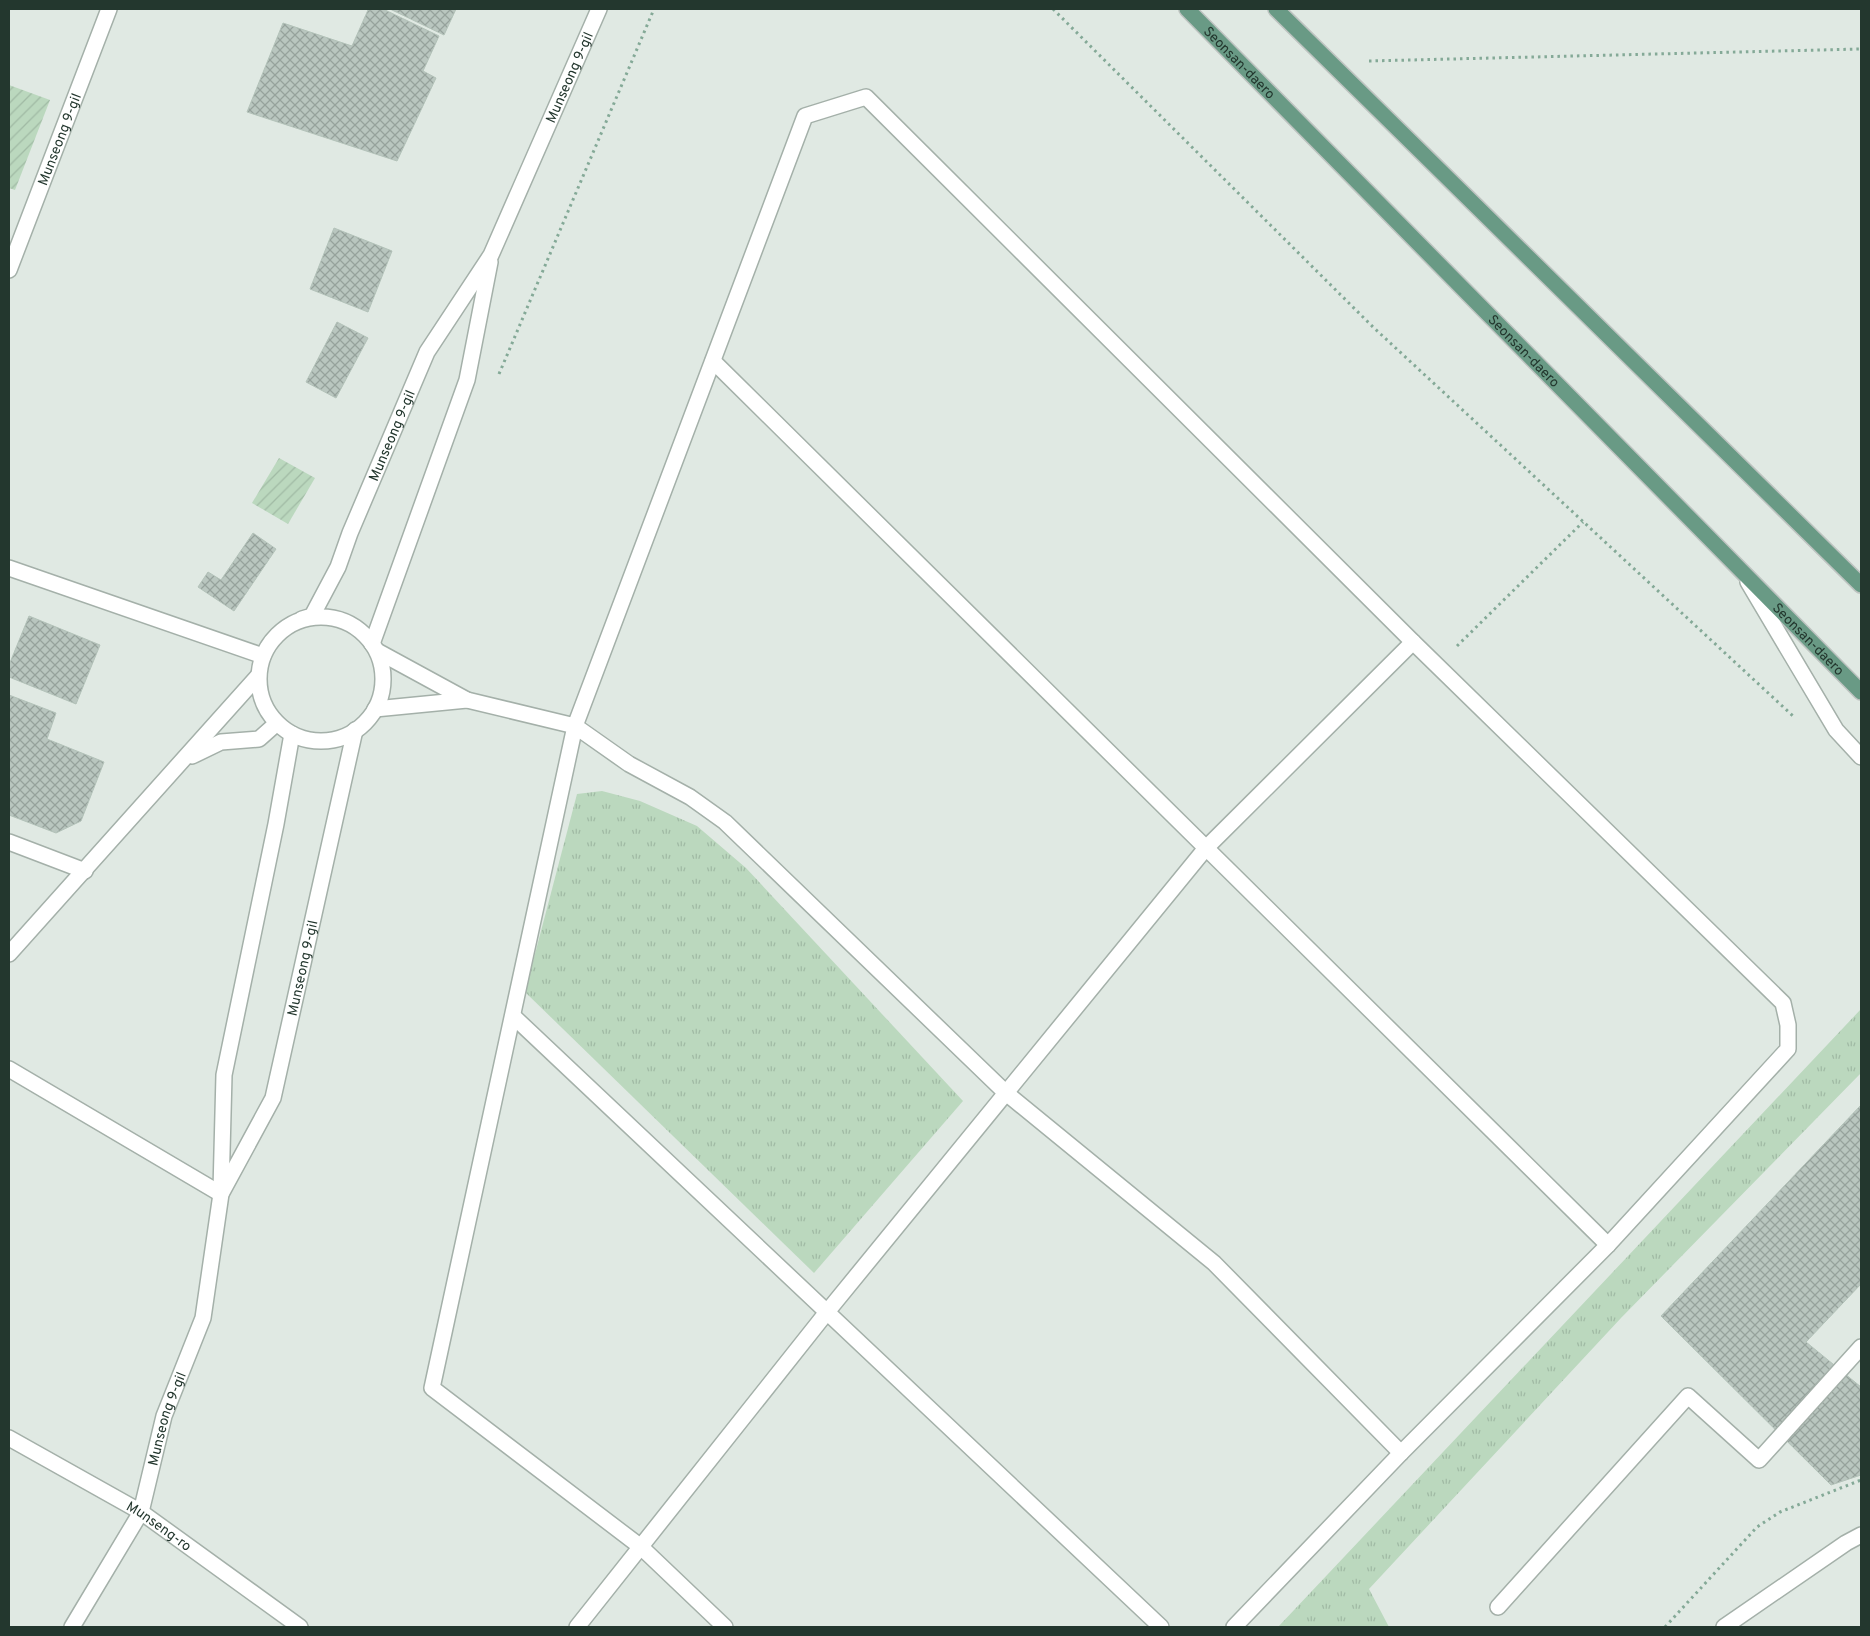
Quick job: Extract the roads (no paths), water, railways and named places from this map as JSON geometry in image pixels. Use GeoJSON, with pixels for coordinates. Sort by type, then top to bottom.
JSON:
{"type":"FeatureCollection","features":[{"type":"Feature","properties":{"kind":"main road","name":"Seonsan-daero"},"geometry":{"type":"LineString","coordinates":[[1187,9],[1861,692]]}},
{"type":"Feature","properties":{"kind":"main road"},"geometry":{"type":"LineString","coordinates":[[1276,9],[1861,585]]}},
{"type":"Feature","properties":{"kind":"street","name":"Munseong 9-gil"},"geometry":{"type":"LineString","coordinates":[[9,270],[109,9]]}},
{"type":"Feature","properties":{"kind":"street","name":"Munseong 9-gil"},"geometry":{"type":"LineString","coordinates":[[302,620],[312,616],[338,567],[350,532],[427,352],[492,255],[599,9]]}},
{"type":"Feature","properties":{"kind":"street"},"geometry":{"type":"LineString","coordinates":[[725,1627],[641,1547],[432,1388],[576,726],[804,116],[866,97],[1437,666],[1783,1003],[1788,1025],[1788,1049],[1608,1245],[1401,1453],[1234,1627]]}},
{"type":"Feature","properties":{"kind":"street","name":"Munseong 9-gil"},"geometry":{"type":"LineString","coordinates":[[374,648],[467,380],[492,255]]}},
{"type":"Feature","properties":{"kind":"street"},"geometry":{"type":"LineString","coordinates":[[713,361],[1608,1245]]}},
{"type":"Feature","properties":{"kind":"street"},"geometry":{"type":"LineString","coordinates":[[9,568],[263,656]]}},
{"type":"Feature","properties":{"kind":"street"},"geometry":{"type":"LineString","coordinates":[[1742,572],[1836,730],[1861,757]]}},
{"type":"Feature","properties":{"kind":"street"},"geometry":{"type":"LineString","coordinates":[[374,648],[383,676],[381,693],[375,709],[355,730],[340,737],[324,741],[307,740],[292,734],[277,723],[266,709],[260,693],[258,676],[263,656],[272,640],[285,628],[302,620],[322,616],[341,620],[359,630],[374,648],[467,700],[576,726],[628,764],[690,797],[725,822],[1006,1093],[1214,1263],[1401,1453]]}},
{"type":"Feature","properties":{"kind":"street"},"geometry":{"type":"LineString","coordinates":[[577,1627],[827,1312],[1206,848],[1413,642]]}},
{"type":"Feature","properties":{"kind":"street"},"geometry":{"type":"LineString","coordinates":[[9,954],[258,676]]}},
{"type":"Feature","properties":{"kind":"street"},"geometry":{"type":"LineString","coordinates":[[375,709],[467,700]]}},
{"type":"Feature","properties":{"kind":"street"},"geometry":{"type":"LineString","coordinates":[[174,769],[207,747],[221,742],[259,739],[277,723]]}},
{"type":"Feature","properties":{"kind":"street","name":"Munseong 9-gil"},"geometry":{"type":"LineString","coordinates":[[72,1627],[141,1512],[164,1416],[203,1318],[221,1194],[273,1098],[355,730]]}},
{"type":"Feature","properties":{"kind":"street"},"geometry":{"type":"LineString","coordinates":[[9,1069],[221,1194],[224,1075],[274,833],[292,734]]}},
{"type":"Feature","properties":{"kind":"street"},"geometry":{"type":"LineString","coordinates":[[9,842],[85,871]]}},
{"type":"Feature","properties":{"kind":"street"},"geometry":{"type":"LineString","coordinates":[[513,1016],[1161,1627]]}},
{"type":"Feature","properties":{"kind":"street"},"geometry":{"type":"LineString","coordinates":[[1498,1607],[1688,1396],[1759,1460],[1861,1347]]}},
{"type":"Feature","properties":{"kind":"street","name":"Munseng-ro"},"geometry":{"type":"LineString","coordinates":[[9,1438],[141,1512],[300,1627]]}},
{"type":"Feature","properties":{"kind":"street"},"geometry":{"type":"LineString","coordinates":[[1724,1627],[1846,1543],[1861,1535]]}}]}
